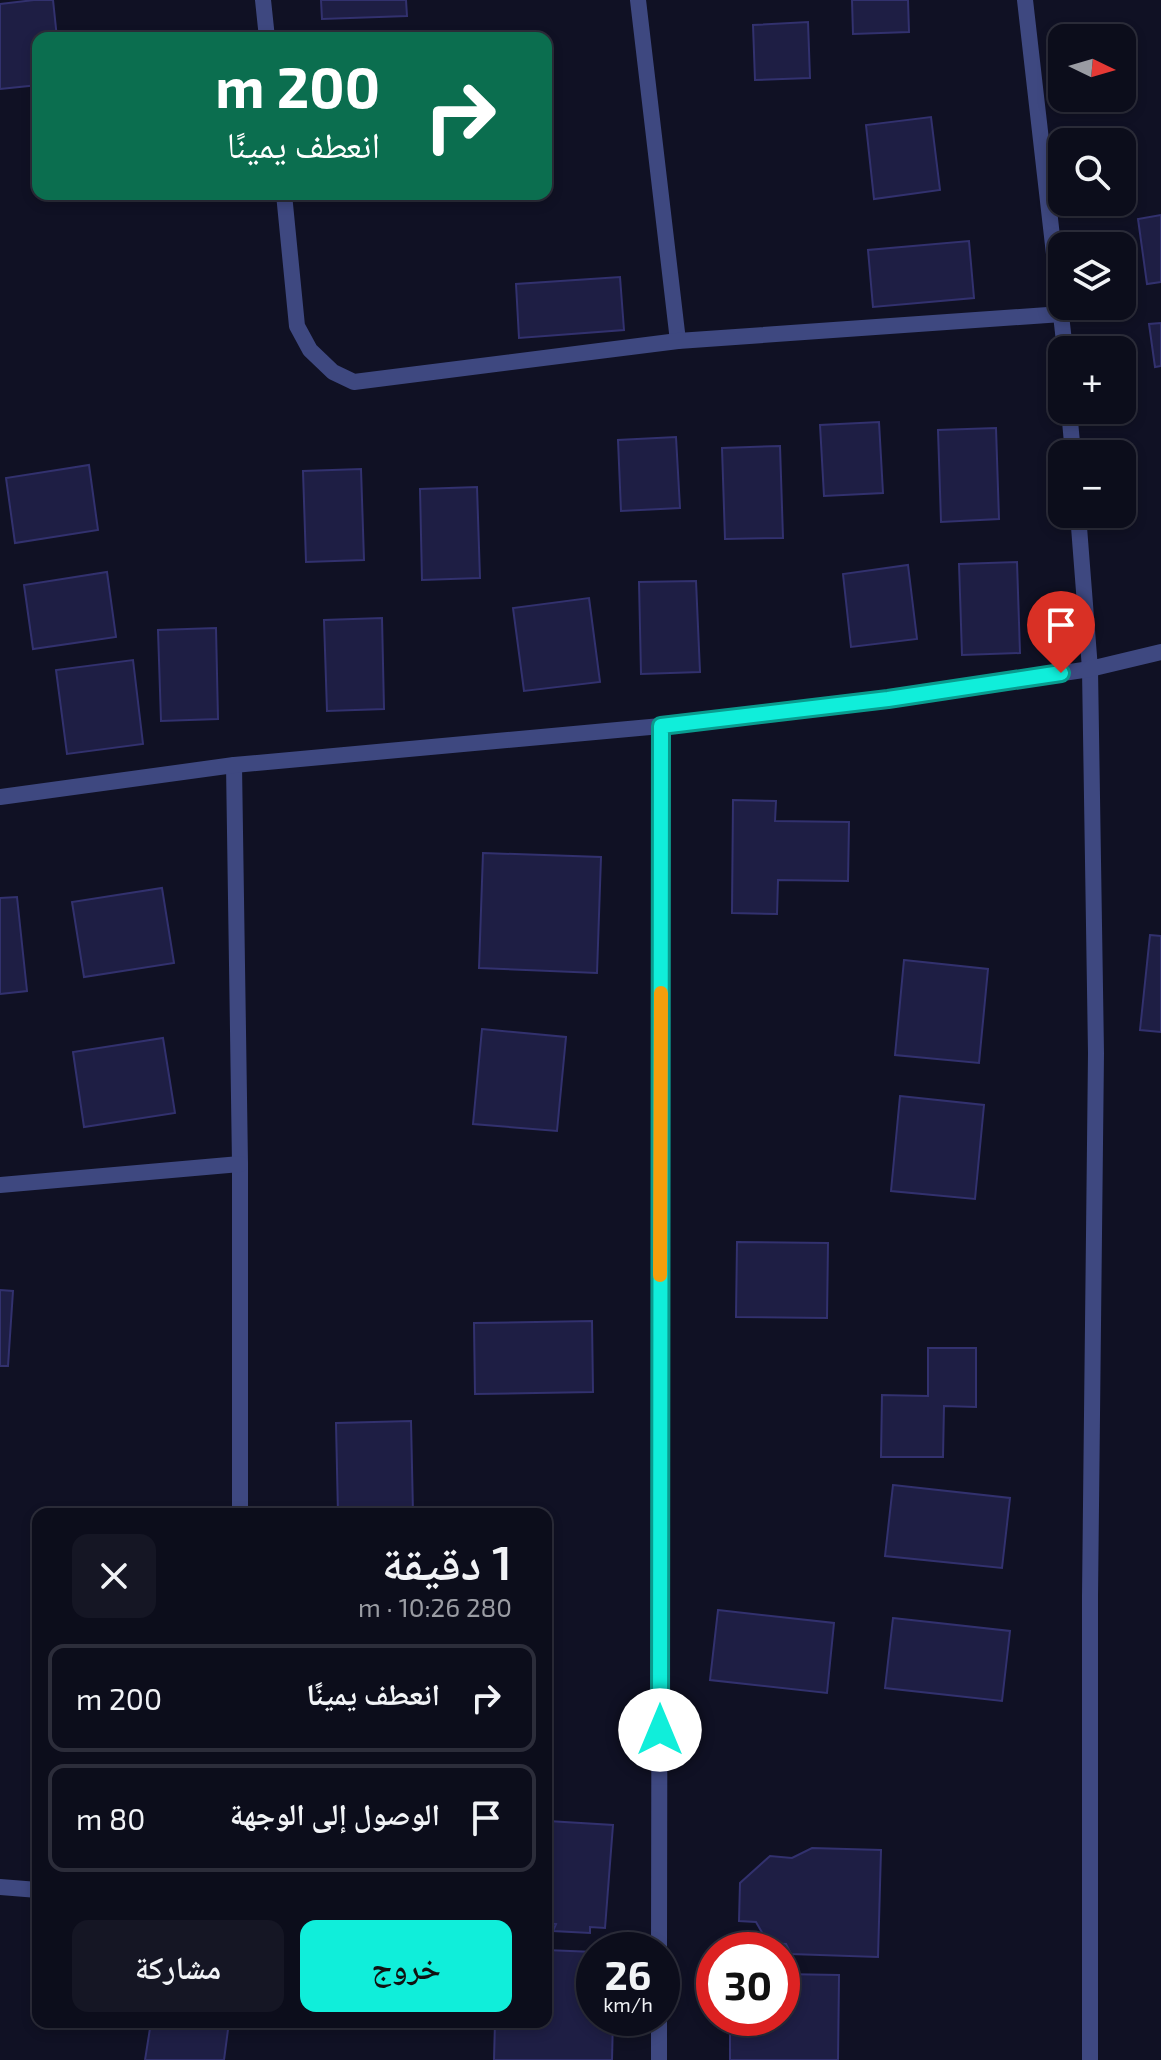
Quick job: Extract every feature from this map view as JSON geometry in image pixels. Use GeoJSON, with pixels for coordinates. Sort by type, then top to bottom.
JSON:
{"type":"FeatureCollection","features":[{"type":"Feature","properties":{"kind":"street"},"geometry":{"type":"LineString","coordinates":[[263,0],[266,32]]}},
{"type":"Feature","properties":{"kind":"street"},"geometry":{"type":"LineString","coordinates":[[638,0],[678,341]]}},
{"type":"Feature","properties":{"kind":"street"},"geometry":{"type":"LineString","coordinates":[[1025,0],[1052,232]]}},
{"type":"Feature","properties":{"kind":"street"},"geometry":{"type":"LineString","coordinates":[[285,200],[297,326],[310,350],[333,372],[354,382],[678,341],[1048,315]]}},
{"type":"Feature","properties":{"kind":"street"},"geometry":{"type":"LineString","coordinates":[[1079,528],[1090,669],[1096,1053],[1090,1596],[1090,2060]]}},
{"type":"Feature","properties":{"kind":"street"},"geometry":{"type":"LineString","coordinates":[[0,797],[234,765],[661,726],[888,699],[1090,669],[1161,652]]}},
{"type":"Feature","properties":{"kind":"street"},"geometry":{"type":"LineString","coordinates":[[659,1932],[661,726]]}},
{"type":"Feature","properties":{"kind":"street"},"geometry":{"type":"LineString","coordinates":[[234,765],[240,1164],[240,1508]]}},
{"type":"Feature","properties":{"kind":"street"},"geometry":{"type":"LineString","coordinates":[[0,1185],[240,1164]]}},
{"type":"Feature","properties":{"kind":"street"},"geometry":{"type":"LineString","coordinates":[[0,1887],[32,1890]]}},
{"type":"Feature","properties":{"kind":"street"},"geometry":{"type":"LineString","coordinates":[[659,2036],[659,2060]]}},
{"type":"Feature","properties":{"kind":"building"},"geometry":{"type":"Polygon","coordinates":[[[53,0],[56,32],[32,32],[32,86],[0,89],[0,4],[53,0]]]}},
{"type":"Feature","properties":{"kind":"building"},"geometry":{"type":"Polygon","coordinates":[[[321,0],[406,0],[407,16],[322,19],[321,0]]]}},
{"type":"Feature","properties":{"kind":"building"},"geometry":{"type":"Polygon","coordinates":[[[852,0],[908,0],[909,32],[853,34],[852,0]]]}},
{"type":"Feature","properties":{"kind":"building"},"geometry":{"type":"Polygon","coordinates":[[[808,22],[810,78],[755,80],[753,25],[808,22]]]}},
{"type":"Feature","properties":{"kind":"building"},"geometry":{"type":"Polygon","coordinates":[[[931,117],[940,190],[874,199],[866,125],[931,117]]]}},
{"type":"Feature","properties":{"kind":"building"},"geometry":{"type":"Polygon","coordinates":[[[1161,215],[1161,282],[1147,284],[1138,219],[1161,215]]]}},
{"type":"Feature","properties":{"kind":"building"},"geometry":{"type":"Polygon","coordinates":[[[969,241],[974,298],[873,307],[868,250],[969,241]]]}},
{"type":"Feature","properties":{"kind":"building"},"geometry":{"type":"Polygon","coordinates":[[[620,277],[624,330],[519,338],[516,284],[620,277]]]}},
{"type":"Feature","properties":{"kind":"building"},"geometry":{"type":"Polygon","coordinates":[[[1161,323],[1161,366],[1155,367],[1149,324],[1161,323]]]}},
{"type":"Feature","properties":{"kind":"building"},"geometry":{"type":"Polygon","coordinates":[[[879,422],[883,493],[824,496],[820,425],[879,422]]]}},
{"type":"Feature","properties":{"kind":"building"},"geometry":{"type":"Polygon","coordinates":[[[996,428],[999,519],[941,522],[938,430],[996,428]]]}},
{"type":"Feature","properties":{"kind":"building"},"geometry":{"type":"Polygon","coordinates":[[[676,437],[680,508],[621,511],[618,440],[676,437]]]}},
{"type":"Feature","properties":{"kind":"building"},"geometry":{"type":"Polygon","coordinates":[[[780,446],[783,538],[725,539],[722,448],[780,446]]]}},
{"type":"Feature","properties":{"kind":"building"},"geometry":{"type":"Polygon","coordinates":[[[89,465],[98,530],[15,543],[6,478],[89,465]]]}},
{"type":"Feature","properties":{"kind":"building"},"geometry":{"type":"Polygon","coordinates":[[[361,469],[364,560],[306,562],[303,471],[361,469]]]}},
{"type":"Feature","properties":{"kind":"building"},"geometry":{"type":"Polygon","coordinates":[[[477,487],[480,578],[422,580],[420,489],[477,487]]]}},
{"type":"Feature","properties":{"kind":"building"},"geometry":{"type":"Polygon","coordinates":[[[1017,562],[1020,653],[962,655],[959,564],[1017,562]]]}},
{"type":"Feature","properties":{"kind":"building"},"geometry":{"type":"Polygon","coordinates":[[[908,565],[917,639],[851,647],[843,574],[908,565]]]}},
{"type":"Feature","properties":{"kind":"building"},"geometry":{"type":"Polygon","coordinates":[[[107,572],[116,637],[33,649],[24,585],[107,572]]]}},
{"type":"Feature","properties":{"kind":"building"},"geometry":{"type":"Polygon","coordinates":[[[696,581],[700,672],[641,674],[639,582],[696,581]]]}},
{"type":"Feature","properties":{"kind":"building"},"geometry":{"type":"Polygon","coordinates":[[[589,598],[600,682],[524,691],[513,608],[589,598]]]}},
{"type":"Feature","properties":{"kind":"building"},"geometry":{"type":"Polygon","coordinates":[[[382,618],[384,709],[327,711],[324,620],[382,618]]]}},
{"type":"Feature","properties":{"kind":"building"},"geometry":{"type":"Polygon","coordinates":[[[216,628],[218,719],[161,721],[158,630],[216,628]]]}},
{"type":"Feature","properties":{"kind":"building"},"geometry":{"type":"Polygon","coordinates":[[[133,660],[143,744],[67,754],[56,670],[133,660]]]}},
{"type":"Feature","properties":{"kind":"building"},"geometry":{"type":"Polygon","coordinates":[[[733,800],[776,801],[775,821],[849,822],[848,881],[778,880],[777,914],[732,913],[733,800]]]}},
{"type":"Feature","properties":{"kind":"building"},"geometry":{"type":"Polygon","coordinates":[[[483,853],[601,857],[597,973],[479,968],[483,853]]]}},
{"type":"Feature","properties":{"kind":"building"},"geometry":{"type":"Polygon","coordinates":[[[162,888],[174,963],[84,977],[72,902],[162,888]]]}},
{"type":"Feature","properties":{"kind":"building"},"geometry":{"type":"Polygon","coordinates":[[[17,897],[27,991],[0,994],[0,898],[17,897]]]}},
{"type":"Feature","properties":{"kind":"building"},"geometry":{"type":"Polygon","coordinates":[[[1150,935],[1161,936],[1161,1032],[1140,1030],[1150,935]]]}},
{"type":"Feature","properties":{"kind":"building"},"geometry":{"type":"Polygon","coordinates":[[[904,960],[988,969],[979,1063],[895,1055],[904,960]]]}},
{"type":"Feature","properties":{"kind":"building"},"geometry":{"type":"Polygon","coordinates":[[[482,1029],[566,1037],[557,1131],[473,1124],[482,1029]]]}},
{"type":"Feature","properties":{"kind":"building"},"geometry":{"type":"Polygon","coordinates":[[[163,1038],[175,1113],[84,1127],[73,1052],[163,1038]]]}},
{"type":"Feature","properties":{"kind":"building"},"geometry":{"type":"Polygon","coordinates":[[[900,1096],[984,1105],[975,1199],[891,1191],[900,1096]]]}},
{"type":"Feature","properties":{"kind":"building"},"geometry":{"type":"Polygon","coordinates":[[[737,1242],[828,1243],[827,1318],[736,1317],[737,1242]]]}},
{"type":"Feature","properties":{"kind":"building"},"geometry":{"type":"Polygon","coordinates":[[[0,1290],[13,1291],[8,1366],[0,1366],[0,1290]]]}},
{"type":"Feature","properties":{"kind":"building"},"geometry":{"type":"Polygon","coordinates":[[[592,1321],[593,1392],[475,1394],[474,1323],[592,1321]]]}},
{"type":"Feature","properties":{"kind":"building"},"geometry":{"type":"Polygon","coordinates":[[[928,1348],[976,1348],[976,1407],[944,1406],[943,1457],[881,1457],[882,1395],[928,1396],[928,1348]]]}},
{"type":"Feature","properties":{"kind":"building"},"geometry":{"type":"Polygon","coordinates":[[[411,1421],[413,1508],[338,1508],[336,1423],[411,1421]]]}},
{"type":"Feature","properties":{"kind":"building"},"geometry":{"type":"Polygon","coordinates":[[[893,1485],[1010,1498],[1002,1568],[885,1556],[893,1485]]]}},
{"type":"Feature","properties":{"kind":"building"},"geometry":{"type":"Polygon","coordinates":[[[718,1610],[834,1623],[827,1693],[710,1680],[718,1610]]]}},
{"type":"Feature","properties":{"kind":"building"},"geometry":{"type":"Polygon","coordinates":[[[893,1618],[1010,1631],[1002,1701],[885,1688],[893,1618]]]}},
{"type":"Feature","properties":{"kind":"building"},"geometry":{"type":"Polygon","coordinates":[[[552,1821],[613,1825],[605,1928],[590,1927],[590,1932],[553,1931],[556,1924],[552,1924],[552,1821]]]}},
{"type":"Feature","properties":{"kind":"building"},"geometry":{"type":"Polygon","coordinates":[[[812,1848],[881,1850],[878,1957],[800,1954],[800,1932],[762,1932],[756,1922],[739,1921],[740,1883],[770,1856],[792,1858],[812,1848]]]}},
{"type":"Feature","properties":{"kind":"building"},"geometry":{"type":"Polygon","coordinates":[[[552,1950],[576,1951],[576,2036],[613,2036],[612,2060],[494,2060],[495,2028],[552,2028],[552,1950]]]}},
{"type":"Feature","properties":{"kind":"building"},"geometry":{"type":"Polygon","coordinates":[[[800,1974],[839,1975],[838,2060],[730,2060],[730,2036],[800,2036],[800,1974]]]}},
{"type":"Feature","properties":{"kind":"building"},"geometry":{"type":"Polygon","coordinates":[[[150,2028],[228,2028],[224,2060],[145,2060],[150,2028]]]}},
{"type":"Feature","properties":{"kind":"slow traffic"},"geometry":{"type":"LineString","coordinates":[[660,1275],[661,993]]}},
{"type":"Feature","properties":{"kind":"route"},"geometry":{"type":"LineString","coordinates":[[660,1730],[661,726],[888,699],[1061,673]]}}]}
